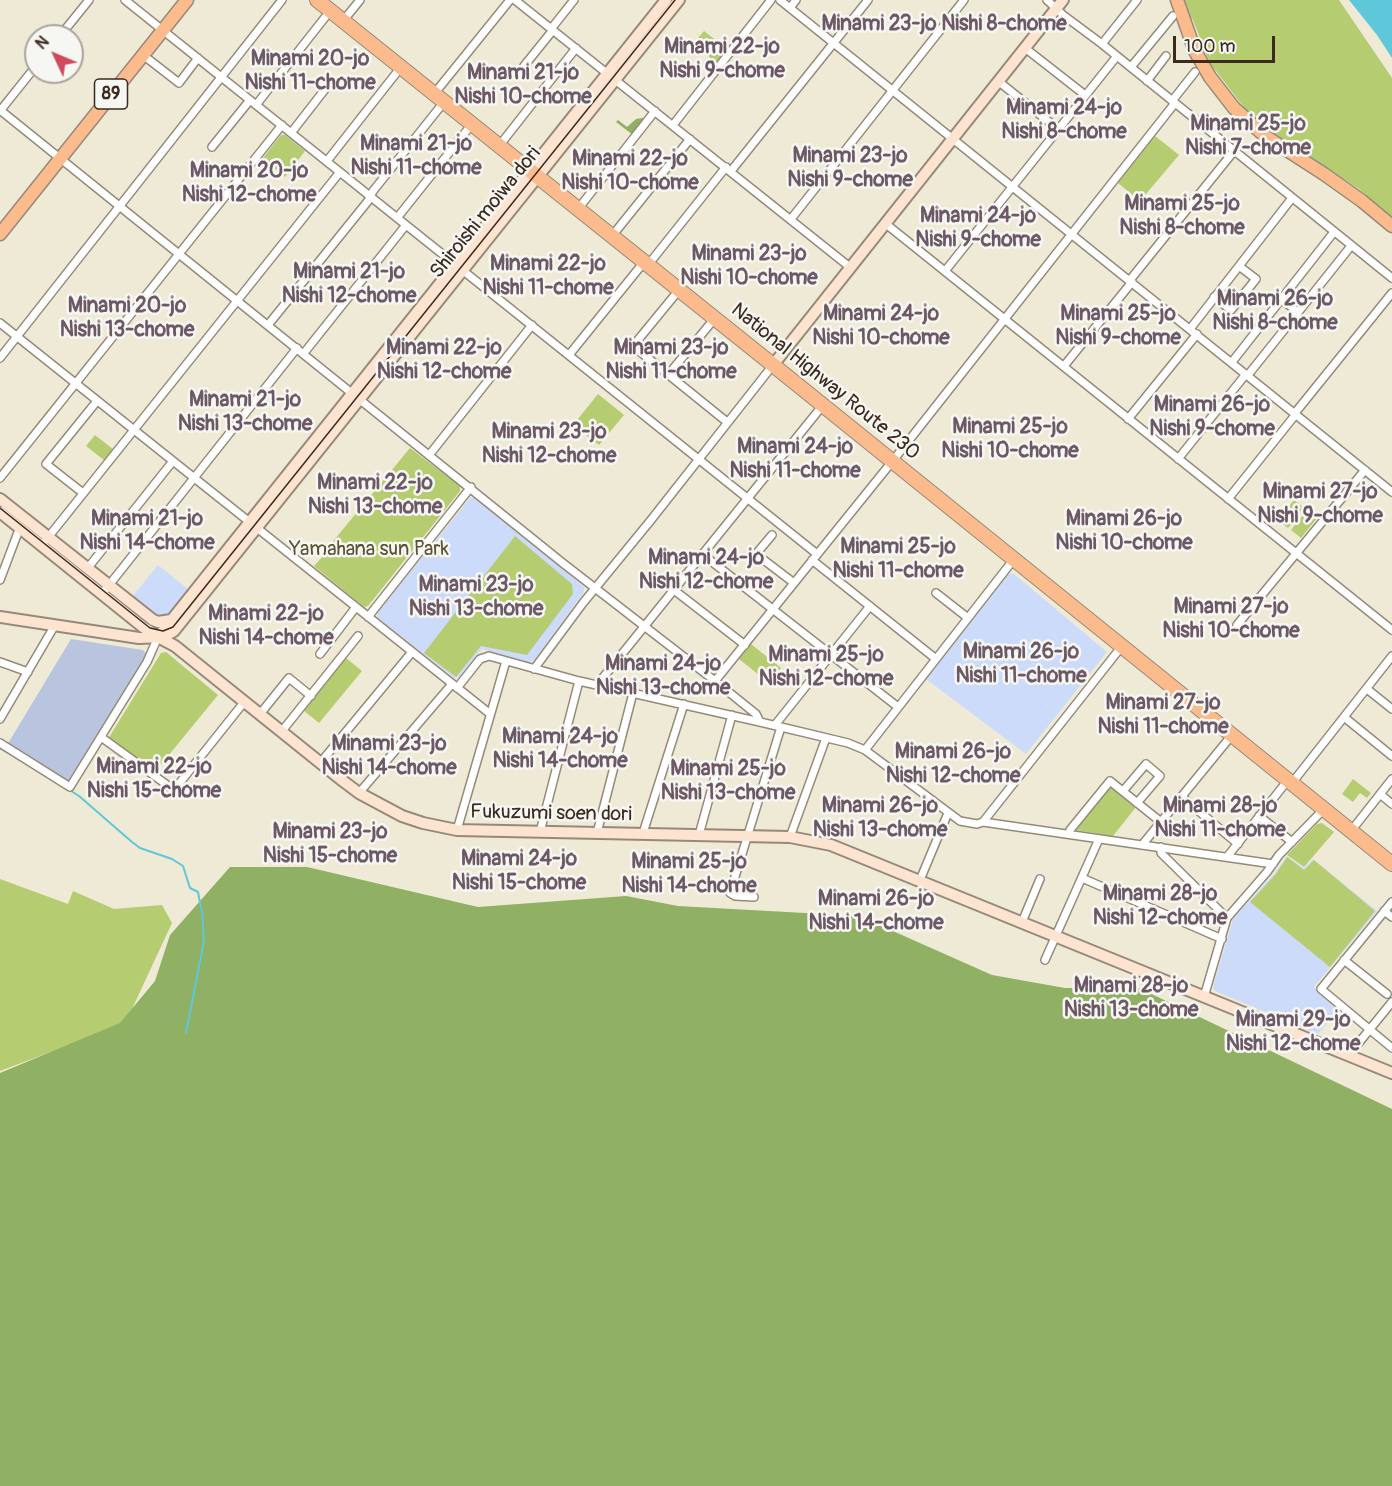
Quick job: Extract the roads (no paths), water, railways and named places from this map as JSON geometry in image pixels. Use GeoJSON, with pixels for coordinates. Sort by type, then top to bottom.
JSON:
{"type":"FeatureCollection","features":[{"type":"Feature","properties":{"kind":"highway","name":"National Highway Route 230"},"geometry":{"type":"LineString","coordinates":[[316,0],[892,460],[1392,864]]}},
{"type":"Feature","properties":{"kind":"main road","name":"89"},"geometry":{"type":"LineString","coordinates":[[0,234],[187,0]]}},
{"type":"Feature","properties":{"kind":"main road"},"geometry":{"type":"LineString","coordinates":[[1177,0],[1195,51],[1210,77],[1234,108],[1265,136],[1362,201],[1392,226]]}},
{"type":"Feature","properties":{"kind":"street"},"geometry":{"type":"LineString","coordinates":[[70,24],[89,0]]}},
{"type":"Feature","properties":{"kind":"street"},"geometry":{"type":"LineString","coordinates":[[125,0],[747,497],[870,606],[936,659]]}},
{"type":"Feature","properties":{"kind":"street"},"geometry":{"type":"LineString","coordinates":[[0,358],[282,0]]}},
{"type":"Feature","properties":{"kind":"street"},"geometry":{"type":"LineString","coordinates":[[343,21],[360,0]]}},
{"type":"Feature","properties":{"kind":"street"},"geometry":{"type":"LineString","coordinates":[[268,325],[370,196],[510,0]]}},
{"type":"Feature","properties":{"kind":"street"},"geometry":{"type":"LineString","coordinates":[[515,0],[851,268]]}},
{"type":"Feature","properties":{"kind":"street"},"geometry":{"type":"LineString","coordinates":[[524,66],[574,0]]}},
{"type":"Feature","properties":{"kind":"street","name":"Shiroishi moiwa dori"},"geometry":{"type":"LineString","coordinates":[[612,77],[666,0]]}},
{"type":"Feature","properties":{"kind":"street","name":"Shiroishi moiwa dori"},"geometry":{"type":"LineString","coordinates":[[158,638],[253,525],[612,77],[679,0]]}},
{"type":"Feature","properties":{"kind":"street"},"geometry":{"type":"LineString","coordinates":[[673,125],[771,0]]}},
{"type":"Feature","properties":{"kind":"street"},"geometry":{"type":"LineString","coordinates":[[780,0],[1392,492]]}},
{"type":"Feature","properties":{"kind":"street"},"geometry":{"type":"LineString","coordinates":[[790,8],[796,0]]}},
{"type":"Feature","properties":{"kind":"street"},"geometry":{"type":"LineString","coordinates":[[569,355],[729,169],[868,0]]}},
{"type":"Feature","properties":{"kind":"street"},"geometry":{"type":"LineString","coordinates":[[791,219],[964,0]]}},
{"type":"Feature","properties":{"kind":"street"},"geometry":{"type":"LineString","coordinates":[[1047,0],[1060,4]]}},
{"type":"Feature","properties":{"kind":"street"},"geometry":{"type":"LineString","coordinates":[[1102,44],[1137,0]]}},
{"type":"Feature","properties":{"kind":"street"},"geometry":{"type":"LineString","coordinates":[[1060,4],[1063,15],[1392,278]]}},
{"type":"Feature","properties":{"kind":"street"},"geometry":{"type":"LineString","coordinates":[[534,669],[727,422],[1060,4]]}},
{"type":"Feature","properties":{"kind":"street"},"geometry":{"type":"LineString","coordinates":[[212,147],[330,11]]}},
{"type":"Feature","properties":{"kind":"street"},"geometry":{"type":"LineString","coordinates":[[1131,68],[1173,16]]}},
{"type":"Feature","properties":{"kind":"street"},"geometry":{"type":"LineString","coordinates":[[499,146],[576,48]]}},
{"type":"Feature","properties":{"kind":"street"},"geometry":{"type":"LineString","coordinates":[[1025,48],[1085,95]]}},
{"type":"Feature","properties":{"kind":"street"},"geometry":{"type":"LineString","coordinates":[[143,55],[179,83],[198,58]]}},
{"type":"Feature","properties":{"kind":"street"},"geometry":{"type":"LineString","coordinates":[[945,272],[1117,56]]}},
{"type":"Feature","properties":{"kind":"street"},"geometry":{"type":"LineString","coordinates":[[1148,81],[1166,56]]}},
{"type":"Feature","properties":{"kind":"street"},"geometry":{"type":"LineString","coordinates":[[327,161],[401,67]]}},
{"type":"Feature","properties":{"kind":"street"},"geometry":{"type":"LineString","coordinates":[[715,681],[1005,320],[1195,72]]}},
{"type":"Feature","properties":{"kind":"street"},"geometry":{"type":"LineString","coordinates":[[24,81],[0,111],[715,681],[756,714],[760,722]]}},
{"type":"Feature","properties":{"kind":"street"},"geometry":{"type":"LineString","coordinates":[[998,81],[1058,129]]}},
{"type":"Feature","properties":{"kind":"street"},"geometry":{"type":"LineString","coordinates":[[291,133],[326,88]]}},
{"type":"Feature","properties":{"kind":"street"},"geometry":{"type":"LineString","coordinates":[[578,209],[655,111]]}},
{"type":"Feature","properties":{"kind":"street"},"geometry":{"type":"LineString","coordinates":[[397,218],[472,124]]}},
{"type":"Feature","properties":{"kind":"street"},"geometry":{"type":"LineString","coordinates":[[0,478],[282,125]]}},
{"type":"Feature","properties":{"kind":"street"},"geometry":{"type":"LineString","coordinates":[[612,236],[690,138]]}},
{"type":"Feature","properties":{"kind":"street"},"geometry":{"type":"LineString","coordinates":[[1064,366],[1234,151]]}},
{"type":"Feature","properties":{"kind":"street"},"geometry":{"type":"LineString","coordinates":[[45,541],[340,172]]}},
{"type":"Feature","properties":{"kind":"street"},"geometry":{"type":"LineString","coordinates":[[1190,329],[1292,198]]}},
{"type":"Feature","properties":{"kind":"street"},"geometry":{"type":"LineString","coordinates":[[886,224],[1392,630]]}},
{"type":"Feature","properties":{"kind":"street"},"geometry":{"type":"LineString","coordinates":[[304,353],[406,225]]}},
{"type":"Feature","properties":{"kind":"street"},"geometry":{"type":"LineString","coordinates":[[1232,362],[1334,232]]}},
{"type":"Feature","properties":{"kind":"street"},"geometry":{"type":"LineString","coordinates":[[1178,459],[1351,246]]}},
{"type":"Feature","properties":{"kind":"street"},"geometry":{"type":"LineString","coordinates":[[1215,297],[1231,310],[1256,279],[1239,266]]}},
{"type":"Feature","properties":{"kind":"street"},"geometry":{"type":"LineString","coordinates":[[679,290],[633,346],[727,422]]}},
{"type":"Feature","properties":{"kind":"street"},"geometry":{"type":"LineString","coordinates":[[1228,500],[1392,293]]}},
{"type":"Feature","properties":{"kind":"street"},"geometry":{"type":"LineString","coordinates":[[1281,299],[1298,312]]}},
{"type":"Feature","properties":{"kind":"street"},"geometry":{"type":"LineString","coordinates":[[668,375],[715,318]]}},
{"type":"Feature","properties":{"kind":"street"},"geometry":{"type":"LineString","coordinates":[[0,323],[489,713]]}},
{"type":"Feature","properties":{"kind":"street"},"geometry":{"type":"LineString","coordinates":[[430,454],[532,325]]}},
{"type":"Feature","properties":{"kind":"street"},"geometry":{"type":"LineString","coordinates":[[1128,419],[1197,334]]}},
{"type":"Feature","properties":{"kind":"street"},"geometry":{"type":"LineString","coordinates":[[105,590],[297,348]]}},
{"type":"Feature","properties":{"kind":"street"},"geometry":{"type":"LineString","coordinates":[[83,494],[46,464],[97,401]]}},
{"type":"Feature","properties":{"kind":"street"},"geometry":{"type":"LineString","coordinates":[[597,685],[823,405]]}},
{"type":"Feature","properties":{"kind":"street"},"geometry":{"type":"LineString","coordinates":[[84,573],[173,461]]}},
{"type":"Feature","properties":{"kind":"street"},"geometry":{"type":"LineString","coordinates":[[1237,625],[1365,470]]}},
{"type":"Feature","properties":{"kind":"street"},"geometry":{"type":"LineString","coordinates":[[368,616],[471,487]]}},
{"type":"Feature","properties":{"kind":"street","name":"Fukuzumi soen dori"},"geometry":{"type":"LineString","coordinates":[[0,499],[45,541],[105,590],[158,638],[175,646],[359,793],[402,816],[457,830],[790,837],[831,845],[1392,1073]]}},
{"type":"Feature","properties":{"kind":"street","name":"Fukuzumi soen dori"},"geometry":{"type":"LineString","coordinates":[[0,512],[45,541]]}},
{"type":"Feature","properties":{"kind":"street","name":"Shiroishi moiwa dori"},"geometry":{"type":"LineString","coordinates":[[158,638],[174,631],[253,525]]}},
{"type":"Feature","properties":{"kind":"street"},"geometry":{"type":"LineString","coordinates":[[0,580],[20,527]]}},
{"type":"Feature","properties":{"kind":"street"},"geometry":{"type":"LineString","coordinates":[[772,535],[756,554],[794,583]]}},
{"type":"Feature","properties":{"kind":"street"},"geometry":{"type":"LineString","coordinates":[[702,554],[898,707]]}},
{"type":"Feature","properties":{"kind":"street"},"geometry":{"type":"LineString","coordinates":[[865,750],[1014,559]]}},
{"type":"Feature","properties":{"kind":"street","name":"Fukuzumi soen dori"},"geometry":{"type":"LineString","coordinates":[[105,590],[153,620]]}},
{"type":"Feature","properties":{"kind":"street"},"geometry":{"type":"LineString","coordinates":[[674,590],[745,645]]}},
{"type":"Feature","properties":{"kind":"street"},"geometry":{"type":"LineString","coordinates":[[936,592],[968,618]]}},
{"type":"Feature","properties":{"kind":"street"},"geometry":{"type":"LineString","coordinates":[[754,897],[735,896],[730,893],[778,726],[870,606]]}},
{"type":"Feature","properties":{"kind":"street"},"geometry":{"type":"LineString","coordinates":[[320,654],[356,607]]}},
{"type":"Feature","properties":{"kind":"street"},"geometry":{"type":"LineString","coordinates":[[0,617],[139,638],[158,638]]}},
{"type":"Feature","properties":{"kind":"street"},"geometry":{"type":"LineString","coordinates":[[153,620],[164,622],[171,620]]}},
{"type":"Feature","properties":{"kind":"street"},"geometry":{"type":"LineString","coordinates":[[0,743],[70,787],[147,662],[158,638],[158,630],[153,620]]}},
{"type":"Feature","properties":{"kind":"street"},"geometry":{"type":"LineString","coordinates":[[0,719],[55,625]]}},
{"type":"Feature","properties":{"kind":"street"},"geometry":{"type":"LineString","coordinates":[[282,731],[358,636]]}},
{"type":"Feature","properties":{"kind":"street"},"geometry":{"type":"LineString","coordinates":[[983,822],[1122,646]]}},
{"type":"Feature","properties":{"kind":"street"},"geometry":{"type":"LineString","coordinates":[[321,762],[412,652]]}},
{"type":"Feature","properties":{"kind":"street"},"geometry":{"type":"LineString","coordinates":[[359,793],[455,686],[483,657],[489,656],[579,681],[778,726],[865,750],[960,821],[977,824],[983,822],[1273,864]]}},
{"type":"Feature","properties":{"kind":"street"},"geometry":{"type":"LineString","coordinates":[[1227,857],[1392,657]]}},
{"type":"Feature","properties":{"kind":"street"},"geometry":{"type":"LineString","coordinates":[[457,830],[489,713],[506,661]]}},
{"type":"Feature","properties":{"kind":"street"},"geometry":{"type":"LineString","coordinates":[[0,662],[28,672]]}},
{"type":"Feature","properties":{"kind":"street"},"geometry":{"type":"LineString","coordinates":[[260,714],[289,678],[311,696]]}},
{"type":"Feature","properties":{"kind":"street"},"geometry":{"type":"LineString","coordinates":[[540,831],[579,681]]}},
{"type":"Feature","properties":{"kind":"street"},"geometry":{"type":"LineString","coordinates":[[1367,689],[1392,709]]}},
{"type":"Feature","properties":{"kind":"street"},"geometry":{"type":"LineString","coordinates":[[597,832],[633,693]]}},
{"type":"Feature","properties":{"kind":"street"},"geometry":{"type":"LineString","coordinates":[[101,737],[174,790],[244,701]]}},
{"type":"Feature","properties":{"kind":"street"},"geometry":{"type":"LineString","coordinates":[[643,833],[684,705]]}},
{"type":"Feature","properties":{"kind":"street"},"geometry":{"type":"LineString","coordinates":[[699,835],[732,715]]}},
{"type":"Feature","properties":{"kind":"street"},"geometry":{"type":"LineString","coordinates":[[1344,717],[1392,756]]}},
{"type":"Feature","properties":{"kind":"street"},"geometry":{"type":"LineString","coordinates":[[1142,844],[1232,735]]}},
{"type":"Feature","properties":{"kind":"street"},"geometry":{"type":"LineString","coordinates":[[790,837],[826,738]]}},
{"type":"Feature","properties":{"kind":"street"},"geometry":{"type":"LineString","coordinates":[[1122,791],[1146,764],[1160,776],[1137,803]]}},
{"type":"Feature","properties":{"kind":"street"},"geometry":{"type":"LineString","coordinates":[[1351,831],[1392,779]]}},
{"type":"Feature","properties":{"kind":"street"},"geometry":{"type":"LineString","coordinates":[[1069,834],[1110,781],[1161,822]]}},
{"type":"Feature","properties":{"kind":"street"},"geometry":{"type":"LineString","coordinates":[[1380,794],[1392,804]]}},
{"type":"Feature","properties":{"kind":"street"},"geometry":{"type":"LineString","coordinates":[[1182,797],[1238,844]]}},
{"type":"Feature","properties":{"kind":"street"},"geometry":{"type":"LineString","coordinates":[[1204,997],[1227,918],[1278,855],[1324,809]]}},
{"type":"Feature","properties":{"kind":"street"},"geometry":{"type":"LineString","coordinates":[[920,880],[948,813]]}},
{"type":"Feature","properties":{"kind":"street"},"geometry":{"type":"LineString","coordinates":[[1260,816],[1292,842]]}},
{"type":"Feature","properties":{"kind":"street"},"geometry":{"type":"LineString","coordinates":[[1045,960],[1099,839]]}},
{"type":"Feature","properties":{"kind":"street"},"geometry":{"type":"LineString","coordinates":[[1161,848],[1161,853],[1227,918]]}},
{"type":"Feature","properties":{"kind":"street"},"geometry":{"type":"LineString","coordinates":[[1082,878],[1222,939]]}},
{"type":"Feature","properties":{"kind":"street"},"geometry":{"type":"LineString","coordinates":[[1022,922],[1040,879]]}},
{"type":"Feature","properties":{"kind":"street"},"geometry":{"type":"LineString","coordinates":[[1392,902],[1321,989],[1392,1048]]}},
{"type":"Feature","properties":{"kind":"street"},"geometry":{"type":"LineString","coordinates":[[1384,911],[1392,917]]}},
{"type":"Feature","properties":{"kind":"street"},"geometry":{"type":"LineString","coordinates":[[1344,960],[1391,999],[1348,1057]]}},
{"type":"Feature","properties":{"kind":"water"},"geometry":{"type":"Polygon","coordinates":[[[1349,0],[1392,0],[1392,58],[1377,35],[1349,0]]]}},
{"type":"Feature","properties":{"kind":"waterway"},"geometry":{"type":"LineString","coordinates":[[0,748],[37,770]]}},
{"type":"Feature","properties":{"kind":"waterway"},"geometry":{"type":"LineString","coordinates":[[68,789],[140,848],[172,859],[183,866],[190,888],[198,892],[204,941],[186,1033]]}},
{"type":"Feature","properties":{"kind":"tram line"},"geometry":{"type":"LineString","coordinates":[[0,508],[150,628],[163,631],[173,627],[675,0]]}},
{"type":"Feature","properties":{"kind":"district","name":"Minami 23-jo Nishi 8-chome"},"geometry":{"type":"Point","coordinates":[944,25]}},
{"type":"Feature","properties":{"kind":"district","name":"Minami 22-jo Nishi 9-chome"},"geometry":{"type":"Point","coordinates":[722,60]}},
{"type":"Feature","properties":{"kind":"district","name":"Minami 20-jo Nishi 11-chome"},"geometry":{"type":"Point","coordinates":[310,72]}},
{"type":"Feature","properties":{"kind":"district","name":"Minami 21-jo Nishi 10-chome"},"geometry":{"type":"Point","coordinates":[523,86]}},
{"type":"Feature","properties":{"kind":"district","name":"Minami 24-jo Nishi 8-chome"},"geometry":{"type":"Point","coordinates":[1064,121]}},
{"type":"Feature","properties":{"kind":"district","name":"Minami 25-jo Nishi 7-chome"},"geometry":{"type":"Point","coordinates":[1248,137]}},
{"type":"Feature","properties":{"kind":"district","name":"Minami 21-jo Nishi 11-chome"},"geometry":{"type":"Point","coordinates":[416,157]}},
{"type":"Feature","properties":{"kind":"district","name":"Minami 23-jo Nishi 9-chome"},"geometry":{"type":"Point","coordinates":[850,169]}},
{"type":"Feature","properties":{"kind":"district","name":"Minami 22-jo Nishi 10-chome"},"geometry":{"type":"Point","coordinates":[630,172]}},
{"type":"Feature","properties":{"kind":"district","name":"Minami 20-jo Nishi 12-chome"},"geometry":{"type":"Point","coordinates":[249,184]}},
{"type":"Feature","properties":{"kind":"district","name":"Minami 25-jo Nishi 8-chome"},"geometry":{"type":"Point","coordinates":[1182,217]}},
{"type":"Feature","properties":{"kind":"district","name":"Minami 24-jo Nishi 9-chome"},"geometry":{"type":"Point","coordinates":[978,229]}},
{"type":"Feature","properties":{"kind":"district","name":"Minami 23-jo Nishi 10-chome"},"geometry":{"type":"Point","coordinates":[749,267]}},
{"type":"Feature","properties":{"kind":"district","name":"Minami 22-jo Nishi 11-chome"},"geometry":{"type":"Point","coordinates":[548,277]}},
{"type":"Feature","properties":{"kind":"district","name":"Minami 21-jo Nishi 12-chome"},"geometry":{"type":"Point","coordinates":[349,285]}},
{"type":"Feature","properties":{"kind":"district","name":"Minami 26-jo Nishi 8-chome"},"geometry":{"type":"Point","coordinates":[1275,312]}},
{"type":"Feature","properties":{"kind":"district","name":"Minami 20-jo Nishi 13-chome"},"geometry":{"type":"Point","coordinates":[127,319]}},
{"type":"Feature","properties":{"kind":"district","name":"Minami 24-jo Nishi 10-chome"},"geometry":{"type":"Point","coordinates":[881,327]}},
{"type":"Feature","properties":{"kind":"district","name":"Minami 25-jo Nishi 9-chome"},"geometry":{"type":"Point","coordinates":[1118,327]}},
{"type":"Feature","properties":{"kind":"district","name":"Minami 22-jo Nishi 12-chome"},"geometry":{"type":"Point","coordinates":[444,361]}},
{"type":"Feature","properties":{"kind":"district","name":"Minami 23-jo Nishi 11-chome"},"geometry":{"type":"Point","coordinates":[671,361]}},
{"type":"Feature","properties":{"kind":"district","name":"Minami 21-jo Nishi 13-chome"},"geometry":{"type":"Point","coordinates":[245,413]}},
{"type":"Feature","properties":{"kind":"district","name":"Minami 26-jo Nishi 9-chome"},"geometry":{"type":"Point","coordinates":[1212,418]}},
{"type":"Feature","properties":{"kind":"district","name":"Minami 25-jo Nishi 10-chome"},"geometry":{"type":"Point","coordinates":[1010,440]}},
{"type":"Feature","properties":{"kind":"district","name":"Minami 23-jo Nishi 12-chome"},"geometry":{"type":"Point","coordinates":[549,445]}},
{"type":"Feature","properties":{"kind":"district","name":"Minami 24-jo Nishi 11-chome"},"geometry":{"type":"Point","coordinates":[795,460]}},
{"type":"Feature","properties":{"kind":"district","name":"Minami 22-jo Nishi 13-chome"},"geometry":{"type":"Point","coordinates":[375,496]}},
{"type":"Feature","properties":{"kind":"district","name":"Minami 27-jo Nishi 9-chome"},"geometry":{"type":"Point","coordinates":[1320,505]}},
{"type":"Feature","properties":{"kind":"district","name":"Minami 21-jo Nishi 14-chome"},"geometry":{"type":"Point","coordinates":[147,532]}},
{"type":"Feature","properties":{"kind":"district","name":"Minami 26-jo Nishi 10-chome"},"geometry":{"type":"Point","coordinates":[1124,532]}},
{"type":"Feature","properties":{"kind":"district","name":"Minami 25-jo Nishi 11-chome"},"geometry":{"type":"Point","coordinates":[898,560]}},
{"type":"Feature","properties":{"kind":"district","name":"Minami 24-jo Nishi 12-chome"},"geometry":{"type":"Point","coordinates":[706,571]}},
{"type":"Feature","properties":{"kind":"district","name":"Minami 23-jo Nishi 13-chome"},"geometry":{"type":"Point","coordinates":[476,598]}},
{"type":"Feature","properties":{"kind":"district","name":"Minami 27-jo Nishi 10-chome"},"geometry":{"type":"Point","coordinates":[1231,620]}},
{"type":"Feature","properties":{"kind":"district","name":"Minami 22-jo Nishi 14-chome"},"geometry":{"type":"Point","coordinates":[266,627]}},
{"type":"Feature","properties":{"kind":"district","name":"Minami 26-jo Nishi 11-chome"},"geometry":{"type":"Point","coordinates":[1021,665]}},
{"type":"Feature","properties":{"kind":"district","name":"Minami 25-jo Nishi 12-chome"},"geometry":{"type":"Point","coordinates":[826,668]}},
{"type":"Feature","properties":{"kind":"district","name":"Minami 24-jo Nishi 13-chome"},"geometry":{"type":"Point","coordinates":[663,677]}},
{"type":"Feature","properties":{"kind":"district","name":"Minami 27-jo Nishi 11-chome"},"geometry":{"type":"Point","coordinates":[1163,716]}},
{"type":"Feature","properties":{"kind":"district","name":"Minami 24-jo Nishi 14-chome"},"geometry":{"type":"Point","coordinates":[560,750]}},
{"type":"Feature","properties":{"kind":"district","name":"Minami 23-jo Nishi 14-chome"},"geometry":{"type":"Point","coordinates":[389,757]}},
{"type":"Feature","properties":{"kind":"district","name":"Minami 26-jo Nishi 12-chome"},"geometry":{"type":"Point","coordinates":[953,765]}},
{"type":"Feature","properties":{"kind":"district","name":"Minami 22-jo Nishi 15-chome"},"geometry":{"type":"Point","coordinates":[154,780]}},
{"type":"Feature","properties":{"kind":"district","name":"Minami 25-jo Nishi 13-chome"},"geometry":{"type":"Point","coordinates":[728,782]}},
{"type":"Feature","properties":{"kind":"district","name":"Minami 26-jo Nishi 13-chome"},"geometry":{"type":"Point","coordinates":[880,819]}},
{"type":"Feature","properties":{"kind":"district","name":"Minami 28-jo Nishi 11-chome"},"geometry":{"type":"Point","coordinates":[1220,819]}},
{"type":"Feature","properties":{"kind":"district","name":"Minami 23-jo Nishi 15-chome"},"geometry":{"type":"Point","coordinates":[330,845]}},
{"type":"Feature","properties":{"kind":"district","name":"Minami 24-jo Nishi 15-chome"},"geometry":{"type":"Point","coordinates":[519,872]}},
{"type":"Feature","properties":{"kind":"district","name":"Minami 25-jo Nishi 14-chome"},"geometry":{"type":"Point","coordinates":[689,875]}},
{"type":"Feature","properties":{"kind":"district","name":"Minami 28-jo Nishi 12-chome"},"geometry":{"type":"Point","coordinates":[1160,907]}},
{"type":"Feature","properties":{"kind":"district","name":"Minami 26-jo Nishi 14-chome"},"geometry":{"type":"Point","coordinates":[876,912]}},
{"type":"Feature","properties":{"kind":"district","name":"Minami 28-jo Nishi 13-chome"},"geometry":{"type":"Point","coordinates":[1131,999]}},
{"type":"Feature","properties":{"kind":"district","name":"Minami 29-jo Nishi 12-chome"},"geometry":{"type":"Point","coordinates":[1293,1033]}},
{"type":"Feature","properties":{"kind":"park label","name":"Yamahana sun Park"},"geometry":{"type":"Point","coordinates":[369,550]}}]}
